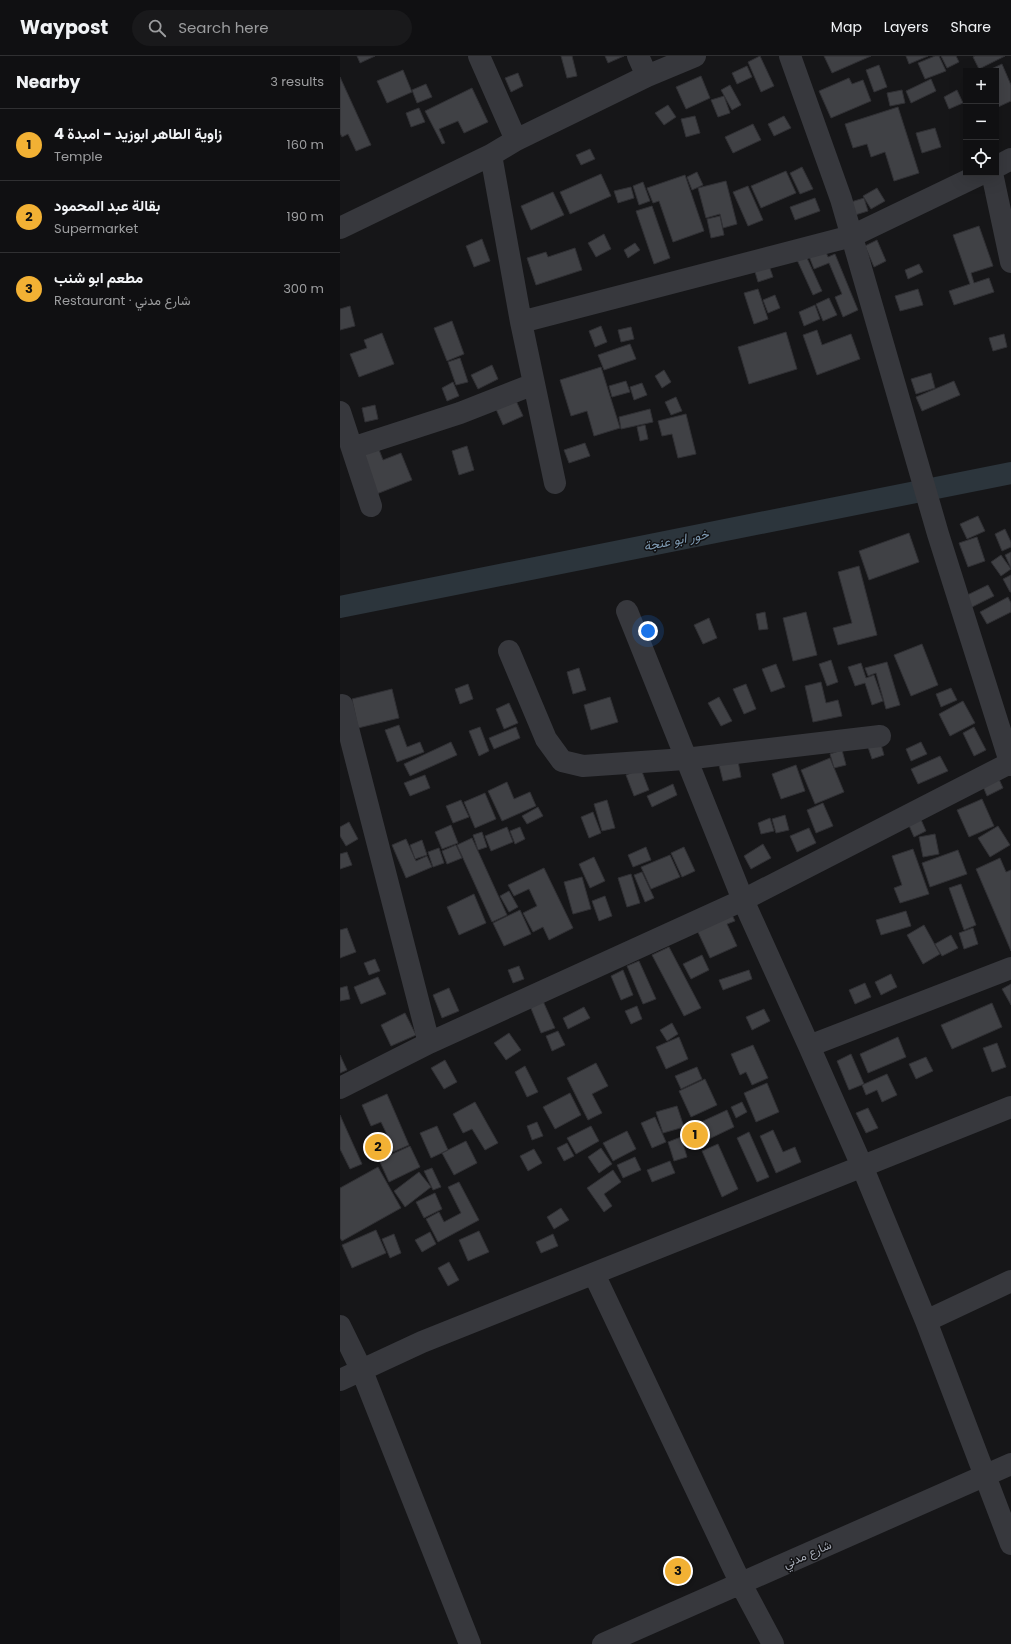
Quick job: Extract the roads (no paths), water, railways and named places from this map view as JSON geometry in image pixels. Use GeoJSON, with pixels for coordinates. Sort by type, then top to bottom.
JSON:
{"type":"FeatureCollection","features":[{"type":"Feature","properties":{"kind":"street"},"geometry":{"type":"LineString","coordinates":[[479,56],[516,140]]}},
{"type":"Feature","properties":{"kind":"street"},"geometry":{"type":"LineString","coordinates":[[638,56],[647,76]]}},
{"type":"Feature","properties":{"kind":"street"},"geometry":{"type":"LineString","coordinates":[[340,228],[647,76],[695,56]]}},
{"type":"Feature","properties":{"kind":"street"},"geometry":{"type":"LineString","coordinates":[[340,1088],[429,1043],[743,900],[1011,764],[938,534],[841,199],[790,56]]}},
{"type":"Feature","properties":{"kind":"street"},"geometry":{"type":"LineString","coordinates":[[491,154],[521,322],[555,483]]}},
{"type":"Feature","properties":{"kind":"street"},"geometry":{"type":"LineString","coordinates":[[999,165],[1011,159]]}},
{"type":"Feature","properties":{"kind":"street"},"geometry":{"type":"LineString","coordinates":[[521,322],[852,236],[977,176]]}},
{"type":"Feature","properties":{"kind":"street"},"geometry":{"type":"LineString","coordinates":[[993,176],[1011,262]]}},
{"type":"Feature","properties":{"kind":"street"},"geometry":{"type":"LineString","coordinates":[[352,448],[460,413],[534,384]]}},
{"type":"Feature","properties":{"kind":"street"},"geometry":{"type":"LineString","coordinates":[[340,412],[371,506]]}},
{"type":"Feature","properties":{"kind":"street"},"geometry":{"type":"LineString","coordinates":[[627,611],[685,759],[743,900],[862,1166],[926,1321],[986,1475],[1011,1544]]}},
{"type":"Feature","properties":{"kind":"street"},"geometry":{"type":"LineString","coordinates":[[509,651],[546,739],[562,761],[583,766],[685,759],[880,736]]}},
{"type":"Feature","properties":{"kind":"street"},"geometry":{"type":"LineString","coordinates":[[342,705],[429,1043]]}},
{"type":"Feature","properties":{"kind":"street"},"geometry":{"type":"LineString","coordinates":[[809,1046],[1011,968]]}},
{"type":"Feature","properties":{"kind":"street"},"geometry":{"type":"LineString","coordinates":[[340,1380],[422,1342],[1011,1107]]}},
{"type":"Feature","properties":{"kind":"street"},"geometry":{"type":"LineString","coordinates":[[594,1274],[741,1584],[773,1644]]}},
{"type":"Feature","properties":{"kind":"street"},"geometry":{"type":"LineString","coordinates":[[926,1321],[1011,1281]]}},
{"type":"Feature","properties":{"kind":"street"},"geometry":{"type":"LineString","coordinates":[[340,1326],[362,1371],[470,1644]]}},
{"type":"Feature","properties":{"kind":"street","name":"شارع مدني"},"geometry":{"type":"LineString","coordinates":[[603,1644],[1011,1464]]}},
{"type":"Feature","properties":{"kind":"waterway","name":"خور ابو عنجة"},"geometry":{"type":"LineString","coordinates":[[340,607],[1011,473]]}},
{"type":"Feature","properties":{"kind":"place","name":"زاوية الطاهر ابوزيد - امبدة 4"},"geometry":{"type":"Point","coordinates":[695,1135]}},
{"type":"Feature","properties":{"kind":"place","name":"بقالة عبد المحمود"},"geometry":{"type":"Point","coordinates":[378,1147]}},
{"type":"Feature","properties":{"kind":"place","name":"مطعم ابو شنب"},"geometry":{"type":"Point","coordinates":[678,1571]}}]}
